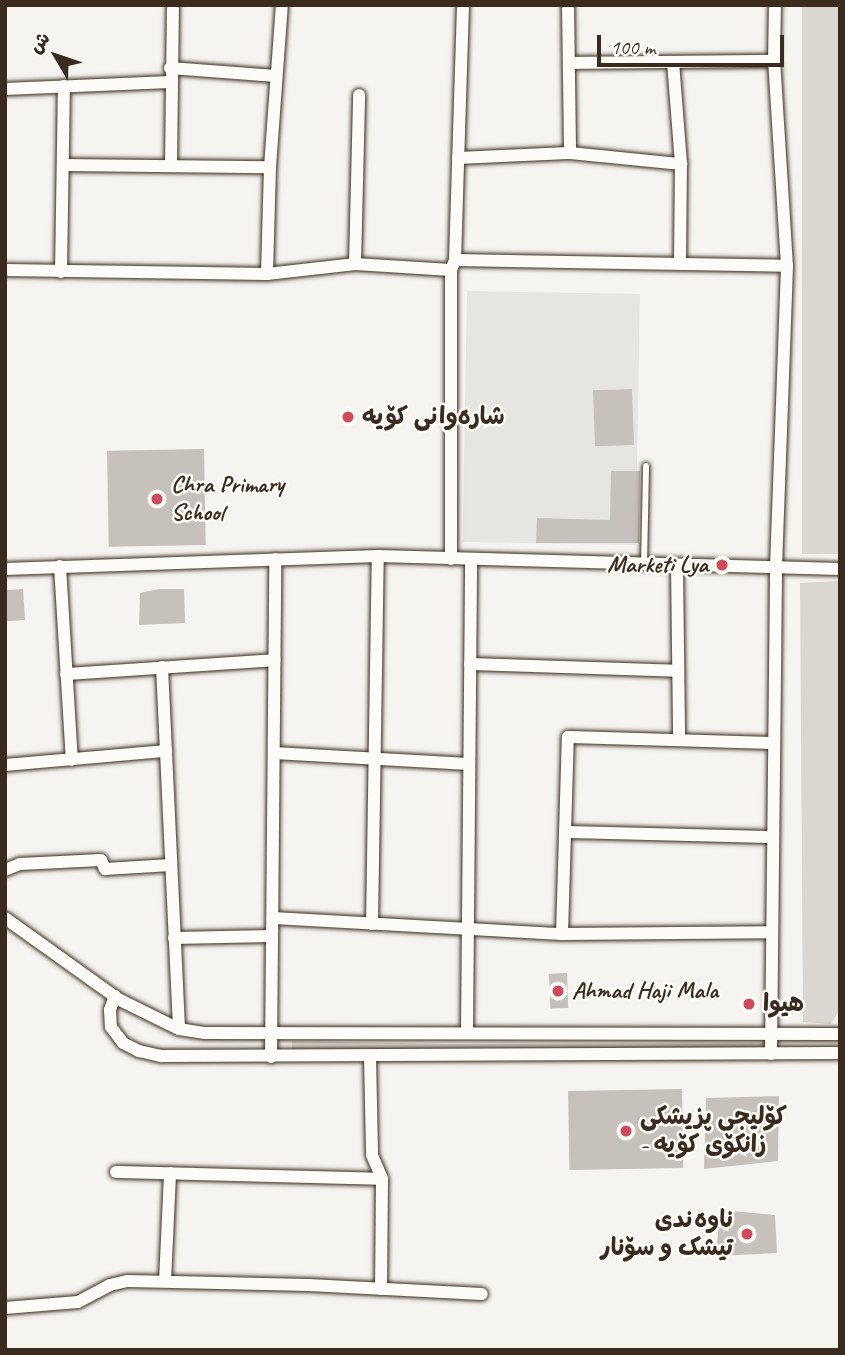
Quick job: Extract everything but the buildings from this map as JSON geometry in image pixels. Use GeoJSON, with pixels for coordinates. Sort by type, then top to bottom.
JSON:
{"type":"FeatureCollection","features":[{"type":"Feature","properties":{"kind":"street"},"geometry":{"type":"LineString","coordinates":[[171,166],[170,68],[173,5]]}},
{"type":"Feature","properties":{"kind":"street"},"geometry":{"type":"LineString","coordinates":[[267,274],[270,167],[282,5]]}},
{"type":"Feature","properties":{"kind":"street"},"geometry":{"type":"LineString","coordinates":[[451,559],[453,265],[463,5]]}},
{"type":"Feature","properties":{"kind":"street"},"geometry":{"type":"LineString","coordinates":[[568,5],[570,153]]}},
{"type":"Feature","properties":{"kind":"street"},"geometry":{"type":"LineString","coordinates":[[771,1054],[776,567],[787,265],[774,61],[775,5]]}},
{"type":"Feature","properties":{"kind":"street"},"geometry":{"type":"LineString","coordinates":[[569,63],[774,61]]}},
{"type":"Feature","properties":{"kind":"street"},"geometry":{"type":"LineString","coordinates":[[673,62],[681,163],[680,264]]}},
{"type":"Feature","properties":{"kind":"street"},"geometry":{"type":"LineString","coordinates":[[170,68],[276,76]]}},
{"type":"Feature","properties":{"kind":"street"},"geometry":{"type":"LineString","coordinates":[[5,89],[170,82]]}},
{"type":"Feature","properties":{"kind":"street"},"geometry":{"type":"LineString","coordinates":[[61,272],[64,86]]}},
{"type":"Feature","properties":{"kind":"street"},"geometry":{"type":"LineString","coordinates":[[355,264],[359,95]]}},
{"type":"Feature","properties":{"kind":"street"},"geometry":{"type":"LineString","coordinates":[[458,158],[570,153],[681,163]]}},
{"type":"Feature","properties":{"kind":"street"},"geometry":{"type":"LineString","coordinates":[[63,165],[270,167]]}},
{"type":"Feature","properties":{"kind":"street"},"geometry":{"type":"LineString","coordinates":[[5,270],[267,274],[355,264],[787,265]]}},
{"type":"Feature","properties":{"kind":"street"},"geometry":{"type":"LineString","coordinates":[[372,924],[378,556]]}},
{"type":"Feature","properties":{"kind":"street"},"geometry":{"type":"LineString","coordinates":[[5,569],[378,556],[840,569]]}},
{"type":"Feature","properties":{"kind":"street"},"geometry":{"type":"LineString","coordinates":[[271,1057],[275,559]]}},
{"type":"Feature","properties":{"kind":"street"},"geometry":{"type":"LineString","coordinates":[[467,1033],[471,560]]}},
{"type":"Feature","properties":{"kind":"street"},"geometry":{"type":"LineString","coordinates":[[60,566],[72,760]]}},
{"type":"Feature","properties":{"kind":"street"},"geometry":{"type":"LineString","coordinates":[[677,566],[679,740]]}},
{"type":"Feature","properties":{"kind":"street"},"geometry":{"type":"LineString","coordinates":[[66,674],[275,660]]}},
{"type":"Feature","properties":{"kind":"street"},"geometry":{"type":"LineString","coordinates":[[470,664],[678,671]]}},
{"type":"Feature","properties":{"kind":"street"},"geometry":{"type":"LineString","coordinates":[[162,667],[179,1029]]}},
{"type":"Feature","properties":{"kind":"street"},"geometry":{"type":"LineString","coordinates":[[562,934],[568,737],[774,743]]}},
{"type":"Feature","properties":{"kind":"street"},"geometry":{"type":"LineString","coordinates":[[5,765],[166,751]]}},
{"type":"Feature","properties":{"kind":"street"},"geometry":{"type":"LineString","coordinates":[[274,753],[469,764]]}},
{"type":"Feature","properties":{"kind":"street"},"geometry":{"type":"LineString","coordinates":[[565,832],[773,837]]}},
{"type":"Feature","properties":{"kind":"street"},"geometry":{"type":"LineString","coordinates":[[5,870],[20,864],[101,860],[105,869],[171,865]]}},
{"type":"Feature","properties":{"kind":"street"},"geometry":{"type":"LineString","coordinates":[[5,918],[114,996],[179,1029],[204,1033],[840,1034]]}},
{"type":"Feature","properties":{"kind":"street"},"geometry":{"type":"LineString","coordinates":[[273,918],[562,934],[772,932]]}},
{"type":"Feature","properties":{"kind":"street"},"geometry":{"type":"LineString","coordinates":[[174,938],[272,936]]}},
{"type":"Feature","properties":{"kind":"street"},"geometry":{"type":"LineString","coordinates":[[114,996],[110,1010],[110,1027],[124,1043],[139,1051],[161,1056],[840,1053]]}},
{"type":"Feature","properties":{"kind":"street"},"geometry":{"type":"LineString","coordinates":[[352,1035],[352,1057]]}},
{"type":"Feature","properties":{"kind":"street"},"geometry":{"type":"LineString","coordinates":[[370,1056],[372,1155],[382,1179],[381,1289]]}},
{"type":"Feature","properties":{"kind":"street"},"geometry":{"type":"LineString","coordinates":[[116,1172],[382,1179]]}},
{"type":"Feature","properties":{"kind":"street"},"geometry":{"type":"LineString","coordinates":[[165,1281],[170,1174]]}},
{"type":"Feature","properties":{"kind":"street"},"geometry":{"type":"LineString","coordinates":[[5,1308],[78,1302],[119,1282],[165,1281],[482,1294]]}},
{"type":"Feature","properties":{"kind":"lane"},"geometry":{"type":"LineString","coordinates":[[645,565],[646,466]]}},
{"type":"Feature","properties":{"kind":"shaded area"},"geometry":{"type":"Polygon","coordinates":[[[802,5],[840,5],[840,554],[802,554],[802,5]]]}},
{"type":"Feature","properties":{"kind":"shaded area"},"geometry":{"type":"Polygon","coordinates":[[[467,291],[640,294],[636,545],[463,542],[467,291]]]}},
{"type":"Feature","properties":{"kind":"shaded area"},"geometry":{"type":"Polygon","coordinates":[[[840,581],[840,1009],[831,1024],[803,1022],[800,583],[840,581]]]}},
{"type":"Feature","properties":{"kind":"shaded area"},"geometry":{"type":"Polygon","coordinates":[[[292,1041],[445,1044],[768,1043],[767,1051],[292,1050],[292,1041]]]}},
{"type":"Feature","properties":{"kind":"place","name":"شارەوانی کۆیە"},"geometry":{"type":"Point","coordinates":[348,417]}},
{"type":"Feature","properties":{"kind":"place","name":"Chra Primary School"},"geometry":{"type":"Point","coordinates":[157,499]}},
{"type":"Feature","properties":{"kind":"place","name":"Marketi Lya"},"geometry":{"type":"Point","coordinates":[722,565]}},
{"type":"Feature","properties":{"kind":"place","name":"Ahmad Haji Mala"},"geometry":{"type":"Point","coordinates":[558,991]}},
{"type":"Feature","properties":{"kind":"place","name":"هیوا"},"geometry":{"type":"Point","coordinates":[749,1004]}},
{"type":"Feature","properties":{"kind":"place","name":"کۆلیجی پزیشکی - زانکۆی کۆیە"},"geometry":{"type":"Point","coordinates":[626,1131]}},
{"type":"Feature","properties":{"kind":"place","name":"ناوەندی تیشک و سۆنار"},"geometry":{"type":"Point","coordinates":[747,1234]}}]}
